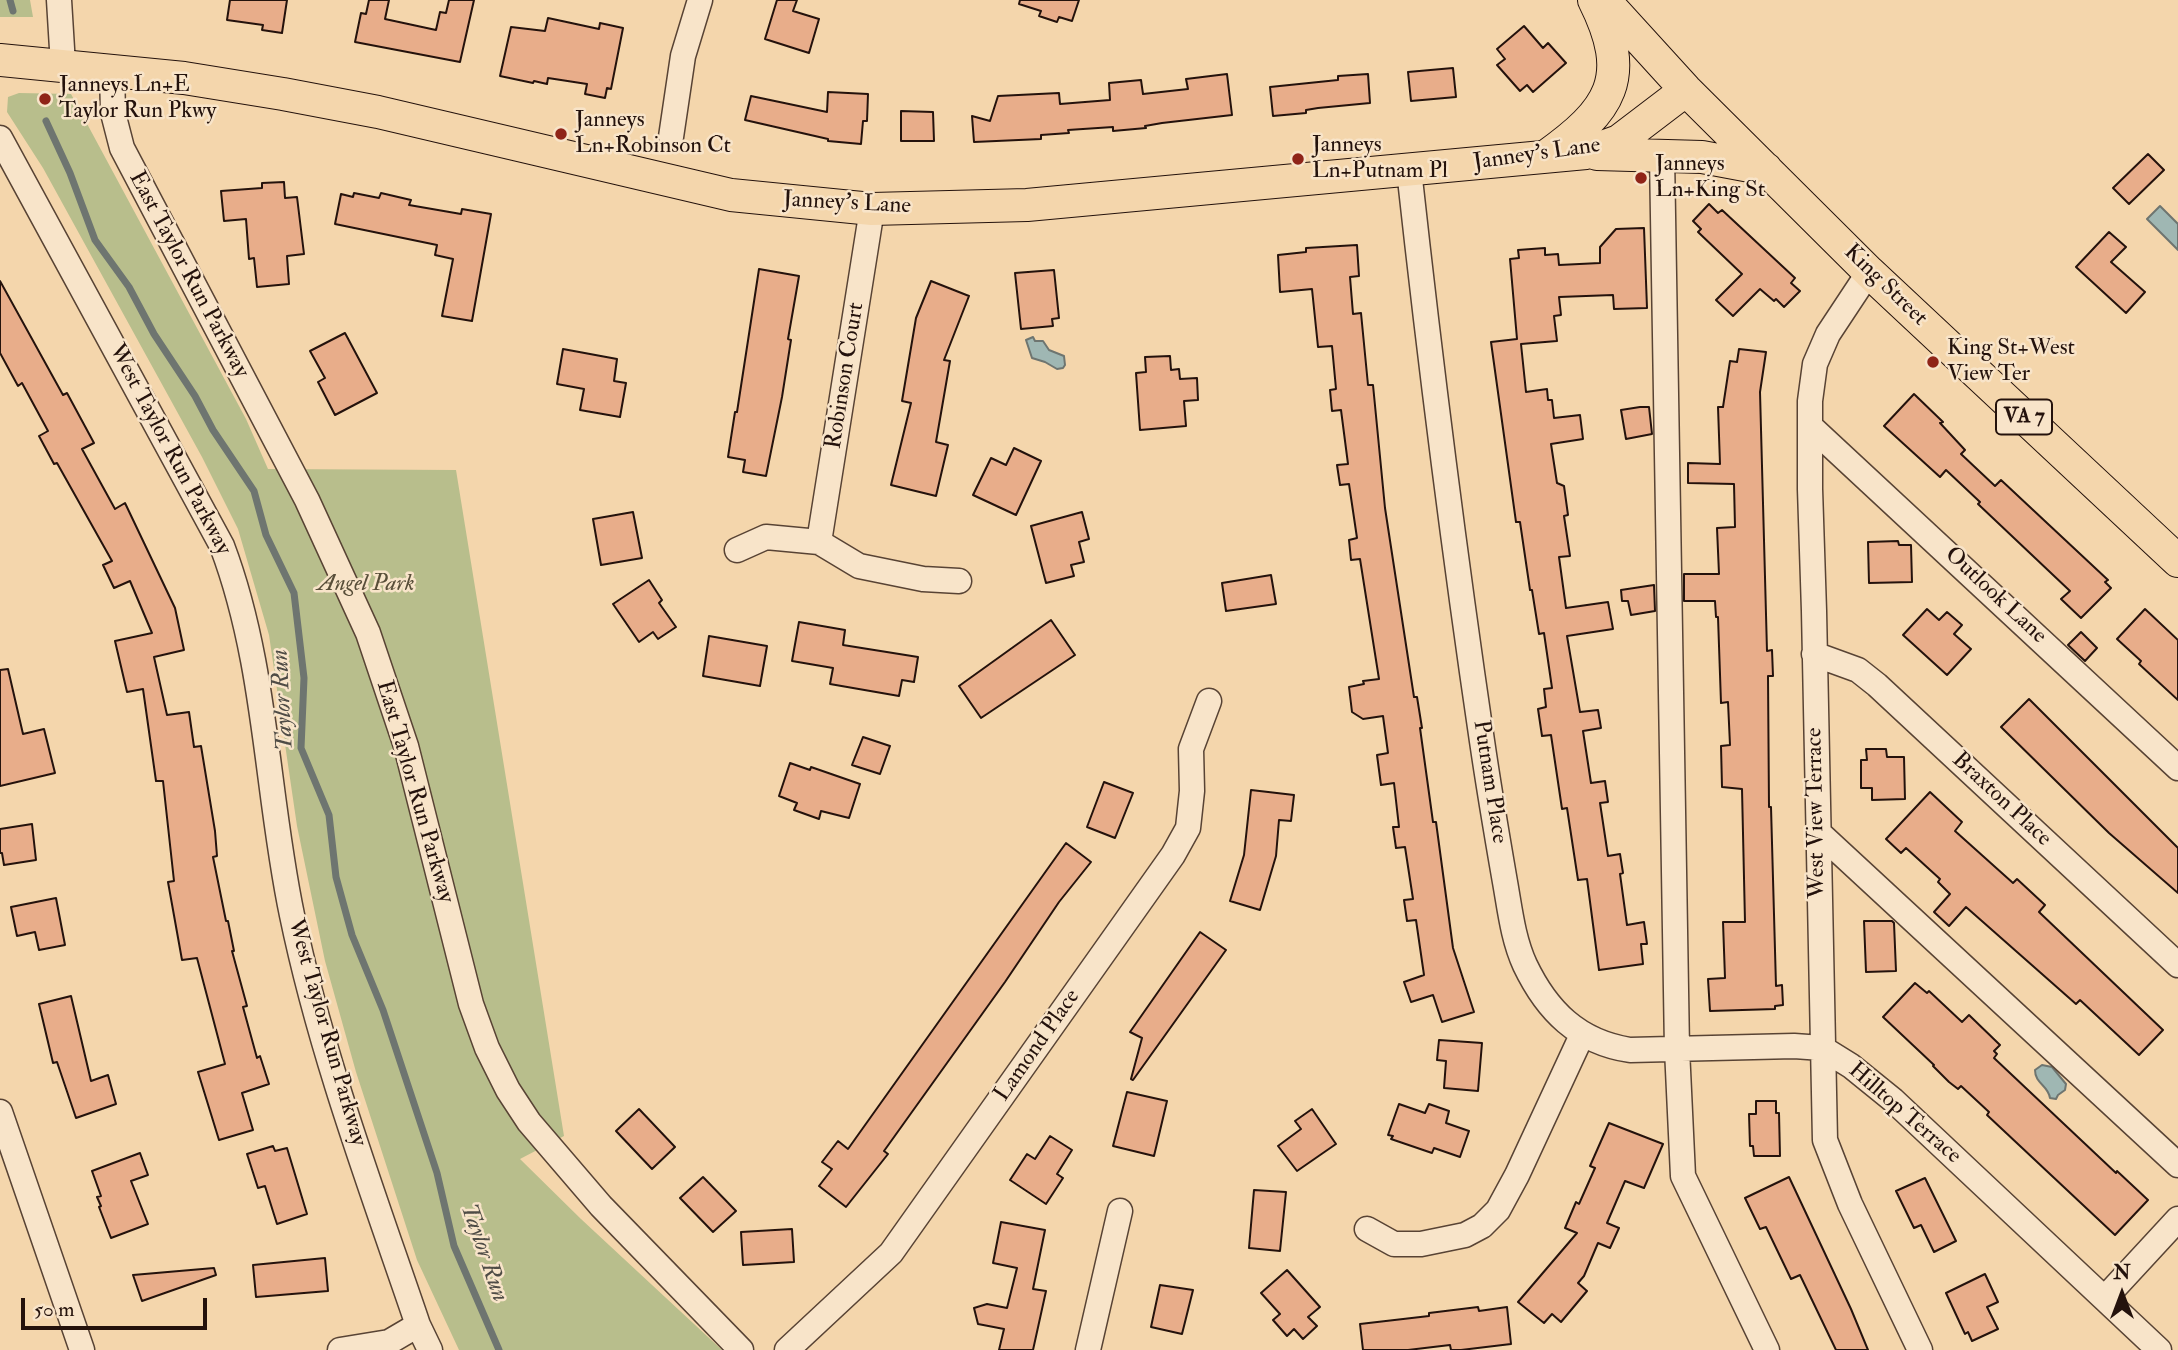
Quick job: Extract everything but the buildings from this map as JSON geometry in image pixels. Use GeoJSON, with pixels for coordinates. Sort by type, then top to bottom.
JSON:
{"type":"FeatureCollection","features":[{"type":"Feature","properties":{"kind":"main road"},"geometry":{"type":"LineString","coordinates":[[1544,158],[1576,135],[1593,118],[1605,101],[1613,82],[1611,41],[1594,0]]}},
{"type":"Feature","properties":{"kind":"main road","name":"King Street"},"geometry":{"type":"LineString","coordinates":[[1604,0],[1686,90],[1869,272],[2178,561]]}},
{"type":"Feature","properties":{"kind":"main road","name":"Janney's Lane"},"geometry":{"type":"LineString","coordinates":[[0,60],[196,80],[379,112],[732,195],[872,209],[1027,205],[1586,153],[1619,141],[1686,90]]}},
{"type":"Feature","properties":{"kind":"main road"},"geometry":{"type":"LineString","coordinates":[[1586,153],[1722,160],[1766,169]]}},
{"type":"Feature","properties":{"kind":"street"},"geometry":{"type":"LineString","coordinates":[[59,0],[63,65]]}},
{"type":"Feature","properties":{"kind":"street"},"geometry":{"type":"LineString","coordinates":[[671,137],[683,56],[701,0]]}},
{"type":"Feature","properties":{"kind":"street","name":"East Taylor Run Parkway"},"geometry":{"type":"LineString","coordinates":[[113,70],[113,113],[122,148],[307,500],[368,633],[406,746],[471,1004],[487,1048],[508,1090],[529,1122],[601,1206],[741,1350]]}},
{"type":"Feature","properties":{"kind":"street","name":"West Taylor Run Parkway"},"geometry":{"type":"LineString","coordinates":[[0,138],[222,546],[233,575],[254,659],[291,913],[308,986],[341,1097],[418,1325],[430,1350]]}},
{"type":"Feature","properties":{"kind":"street"},"geometry":{"type":"LineString","coordinates":[[1662,156],[1676,1049],[1683,1176],[1767,1350]]}},
{"type":"Feature","properties":{"kind":"street","name":"Putnam Place"},"geometry":{"type":"LineString","coordinates":[[1409,170],[1464,617],[1513,929],[1523,961],[1534,983],[1567,1023],[1582,1035]]}},
{"type":"Feature","properties":{"kind":"street","name":"Robinson Court"},"geometry":{"type":"LineString","coordinates":[[819,542],[872,209]]}},
{"type":"Feature","properties":{"kind":"street","name":"West View Terrace"},"geometry":{"type":"LineString","coordinates":[[1869,272],[1828,334],[1815,364],[1810,401],[1825,1140],[1850,1204],[1920,1350]]}},
{"type":"Feature","properties":{"kind":"street","name":"Outlook Lane"},"geometry":{"type":"LineString","coordinates":[[1810,426],[2178,768]]}},
{"type":"Feature","properties":{"kind":"street"},"geometry":{"type":"LineString","coordinates":[[737,550],[766,537],[819,542],[859,566],[913,578],[959,581]]}},
{"type":"Feature","properties":{"kind":"street","name":"Braxton Place"},"geometry":{"type":"LineString","coordinates":[[1814,654],[1858,670],[1877,685],[2178,965]]}},
{"type":"Feature","properties":{"kind":"street","name":"Lamond Place"},"geometry":{"type":"LineString","coordinates":[[787,1350],[891,1253],[1173,855],[1188,828],[1192,791],[1191,749],[1209,701]]}},
{"type":"Feature","properties":{"kind":"street"},"geometry":{"type":"LineString","coordinates":[[1818,832],[2178,1166]]}},
{"type":"Feature","properties":{"kind":"street"},"geometry":{"type":"LineString","coordinates":[[1367,1228],[1394,1244],[1421,1244],[1465,1235],[1482,1226],[1498,1210],[1582,1035]]}},
{"type":"Feature","properties":{"kind":"street","name":"Hilltop Terrace"},"geometry":{"type":"LineString","coordinates":[[1582,1035],[1630,1050],[1794,1046],[1822,1048],[1851,1066],[1893,1100],[2159,1350]]}},
{"type":"Feature","properties":{"kind":"street"},"geometry":{"type":"LineString","coordinates":[[0,1112],[82,1350]]}},
{"type":"Feature","properties":{"kind":"street"},"geometry":{"type":"LineString","coordinates":[[1088,1350],[1120,1211]]}},
{"type":"Feature","properties":{"kind":"street"},"geometry":{"type":"LineString","coordinates":[[2105,1298],[2178,1219]]}},
{"type":"Feature","properties":{"kind":"street"},"geometry":{"type":"LineString","coordinates":[[340,1350],[389,1342],[418,1325]]}},
{"type":"Feature","properties":{"kind":"green space"},"geometry":{"type":"Polygon","coordinates":[[[0,0],[30,0],[33,17],[0,17],[0,0]]]}},
{"type":"Feature","properties":{"kind":"green space","name":"Angel Park"},"geometry":{"type":"Polygon","coordinates":[[[19,93],[71,94],[246,419],[268,469],[456,470],[564,1136],[520,1159],[722,1350],[459,1350],[417,1260],[356,1072],[325,961],[297,826],[269,635],[238,529],[202,457],[43,168],[7,112],[8,97],[19,93]]]}},
{"type":"Feature","properties":{"kind":"water"},"geometry":{"type":"Polygon","coordinates":[[[2160,206],[2178,224],[2178,250],[2147,219],[2160,206]]]}},
{"type":"Feature","properties":{"kind":"water"},"geometry":{"type":"Polygon","coordinates":[[[1033,337],[1035,341],[1043,341],[1049,350],[1064,356],[1063,368],[1057,369],[1032,358],[1026,340],[1033,337]]]}},
{"type":"Feature","properties":{"kind":"water"},"geometry":{"type":"Polygon","coordinates":[[[2042,1065],[2052,1067],[2066,1084],[2065,1090],[2056,1099],[2050,1098],[2037,1078],[2035,1070],[2042,1065]]]}},
{"type":"Feature","properties":{"kind":"waterway","name":"Taylor Run"},"geometry":{"type":"LineString","coordinates":[[10,0],[13,11]]}},
{"type":"Feature","properties":{"kind":"waterway","name":"Taylor Run"},"geometry":{"type":"LineString","coordinates":[[46,121],[70,173],[95,240],[129,287],[154,334],[254,491],[266,535],[294,593],[304,678],[301,748],[329,815],[336,877],[352,935],[383,1010],[437,1173],[454,1246],[499,1350]]}},
{"type":"Feature","properties":{"kind":"place","name":"Janneys Ln+E Taylor Run Pkwy"},"geometry":{"type":"Point","coordinates":[45,99]}},
{"type":"Feature","properties":{"kind":"place","name":"Janneys Ln+Robinson Ct"},"geometry":{"type":"Point","coordinates":[561,134]}},
{"type":"Feature","properties":{"kind":"place","name":"Janneys Ln+Putnam Pl"},"geometry":{"type":"Point","coordinates":[1298,159]}},
{"type":"Feature","properties":{"kind":"place","name":"Janneys Ln+King St"},"geometry":{"type":"Point","coordinates":[1641,178]}},
{"type":"Feature","properties":{"kind":"place","name":"King St+West View Ter"},"geometry":{"type":"Point","coordinates":[1933,362]}}]}
